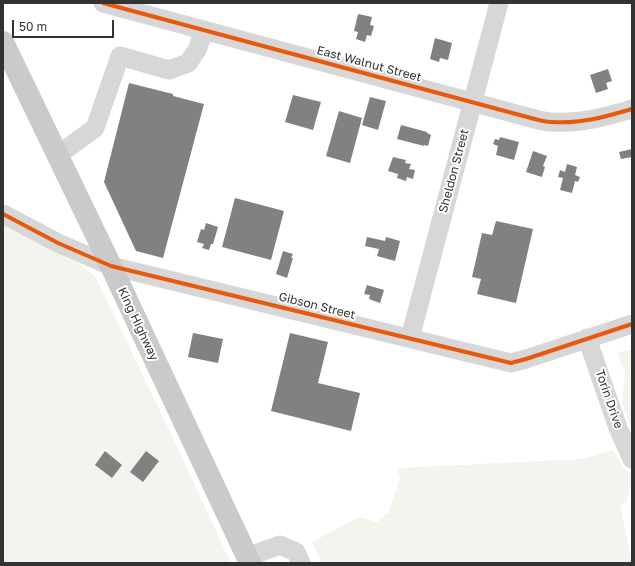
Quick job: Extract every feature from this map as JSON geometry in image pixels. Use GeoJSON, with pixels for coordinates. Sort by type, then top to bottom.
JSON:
{"type":"FeatureCollection","features":[{"type":"Feature","properties":{"kind":"main road","name":"King Highway"},"geometry":{"type":"LineString","coordinates":[[3,42],[111,266],[248,560]]}},
{"type":"Feature","properties":{"kind":"street","name":"East Walnut Street"},"geometry":{"type":"LineString","coordinates":[[102,3],[531,118],[551,122],[584,122],[632,109]]}},
{"type":"Feature","properties":{"kind":"street","name":"Sheldon Street"},"geometry":{"type":"LineString","coordinates":[[410,338],[499,3]]}},
{"type":"Feature","properties":{"kind":"street"},"geometry":{"type":"LineString","coordinates":[[58,155],[95,128],[120,56],[169,70],[188,63],[197,50],[204,30]]}},
{"type":"Feature","properties":{"kind":"street","name":"Gibson Street"},"geometry":{"type":"LineString","coordinates":[[3,214],[58,243],[111,266],[511,363],[526,360],[632,324]]}},
{"type":"Feature","properties":{"kind":"street","name":"Torin Drive"},"geometry":{"type":"LineString","coordinates":[[588,338],[618,428],[632,459]]}},
{"type":"Feature","properties":{"kind":"street"},"geometry":{"type":"LineString","coordinates":[[248,560],[280,545],[296,552],[302,563]]}},
{"type":"Feature","properties":{"kind":"shaded area"},"geometry":{"type":"Polygon","coordinates":[[[3,220],[81,265],[95,276],[231,563],[3,563],[3,220]]]}},
{"type":"Feature","properties":{"kind":"shaded area"},"geometry":{"type":"Polygon","coordinates":[[[632,349],[632,431],[622,403],[625,373],[617,353],[632,349]]]}},
{"type":"Feature","properties":{"kind":"shaded area"},"geometry":{"type":"Polygon","coordinates":[[[613,450],[623,468],[632,475],[632,487],[629,489],[627,501],[620,506],[632,563],[322,563],[312,542],[359,517],[377,522],[389,512],[400,478],[397,468],[584,459],[613,450]]]}},
{"type":"Feature","properties":{"kind":"building"},"geometry":{"type":"Polygon","coordinates":[[[358,14],[372,17],[370,25],[374,26],[371,36],[367,35],[365,42],[356,39],[358,32],[354,31],[358,14]]]}},
{"type":"Feature","properties":{"kind":"building"},"geometry":{"type":"Polygon","coordinates":[[[435,38],[452,43],[448,60],[440,58],[439,62],[430,59],[435,38]]]}},
{"type":"Feature","properties":{"kind":"building"},"geometry":{"type":"Polygon","coordinates":[[[608,69],[612,81],[606,83],[608,89],[596,93],[590,75],[608,69]]]}},
{"type":"Feature","properties":{"kind":"building"},"geometry":{"type":"Polygon","coordinates":[[[129,83],[173,94],[173,96],[204,104],[163,258],[136,251],[104,182],[129,83]]]}},
{"type":"Feature","properties":{"kind":"building"},"geometry":{"type":"Polygon","coordinates":[[[293,95],[321,102],[313,130],[285,122],[293,95]]]}},
{"type":"Feature","properties":{"kind":"building"},"geometry":{"type":"Polygon","coordinates":[[[370,97],[386,101],[378,130],[362,125],[370,97]]]}},
{"type":"Feature","properties":{"kind":"building"},"geometry":{"type":"Polygon","coordinates":[[[339,111],[362,118],[350,163],[326,156],[339,111]]]}},
{"type":"Feature","properties":{"kind":"building"},"geometry":{"type":"Polygon","coordinates":[[[401,125],[427,132],[431,135],[428,146],[397,139],[401,125]]]}},
{"type":"Feature","properties":{"kind":"building"},"geometry":{"type":"Polygon","coordinates":[[[500,137],[519,142],[514,160],[496,155],[498,146],[493,144],[495,139],[499,140],[500,137]]]}},
{"type":"Feature","properties":{"kind":"building"},"geometry":{"type":"Polygon","coordinates":[[[632,149],[632,157],[621,159],[619,152],[632,149]]]}},
{"type":"Feature","properties":{"kind":"building"},"geometry":{"type":"Polygon","coordinates":[[[533,151],[547,156],[543,166],[545,167],[542,177],[526,172],[533,151]]]}},
{"type":"Feature","properties":{"kind":"building"},"geometry":{"type":"Polygon","coordinates":[[[393,157],[406,160],[405,163],[411,164],[409,169],[415,170],[413,179],[407,177],[406,181],[397,178],[398,174],[388,171],[393,157]]]}},
{"type":"Feature","properties":{"kind":"building"},"geometry":{"type":"Polygon","coordinates":[[[567,164],[577,167],[575,175],[580,177],[578,182],[575,181],[572,193],[560,190],[563,178],[558,177],[560,170],[565,172],[567,164]]]}},
{"type":"Feature","properties":{"kind":"building"},"geometry":{"type":"Polygon","coordinates":[[[235,198],[284,211],[271,260],[222,247],[235,198]]]}},
{"type":"Feature","properties":{"kind":"building"},"geometry":{"type":"Polygon","coordinates":[[[496,221],[533,229],[516,303],[477,294],[481,279],[472,277],[482,233],[492,235],[496,221]]]}},
{"type":"Feature","properties":{"kind":"building"},"geometry":{"type":"Polygon","coordinates":[[[206,223],[218,227],[213,244],[211,244],[209,250],[202,248],[204,244],[197,242],[201,229],[204,230],[206,223]]]}},
{"type":"Feature","properties":{"kind":"building"},"geometry":{"type":"Polygon","coordinates":[[[367,237],[385,241],[386,237],[400,241],[395,261],[377,256],[379,249],[365,246],[367,237]]]}},
{"type":"Feature","properties":{"kind":"building"},"geometry":{"type":"Polygon","coordinates":[[[283,251],[293,254],[287,278],[276,274],[283,251]]]}},
{"type":"Feature","properties":{"kind":"building"},"geometry":{"type":"Polygon","coordinates":[[[367,285],[384,290],[380,303],[369,299],[370,295],[364,294],[367,285]]]}},
{"type":"Feature","properties":{"kind":"building"},"geometry":{"type":"Polygon","coordinates":[[[193,333],[223,339],[218,363],[188,357],[193,333]]]}},
{"type":"Feature","properties":{"kind":"building"},"geometry":{"type":"Polygon","coordinates":[[[290,333],[328,342],[318,383],[360,393],[351,431],[271,411],[290,333]]]}},
{"type":"Feature","properties":{"kind":"building"},"geometry":{"type":"Polygon","coordinates":[[[105,451],[122,465],[112,478],[95,465],[105,451]]]}},
{"type":"Feature","properties":{"kind":"building"},"geometry":{"type":"Polygon","coordinates":[[[146,451],[159,461],[143,482],[130,472],[146,451]]]}},
{"type":"Feature","properties":{"kind":"cycle path"},"geometry":{"type":"LineString","coordinates":[[103,3],[542,121],[582,121],[632,109]]}},
{"type":"Feature","properties":{"kind":"cycle path"},"geometry":{"type":"LineString","coordinates":[[3,214],[58,243],[111,266],[511,363],[632,324]]}}]}
